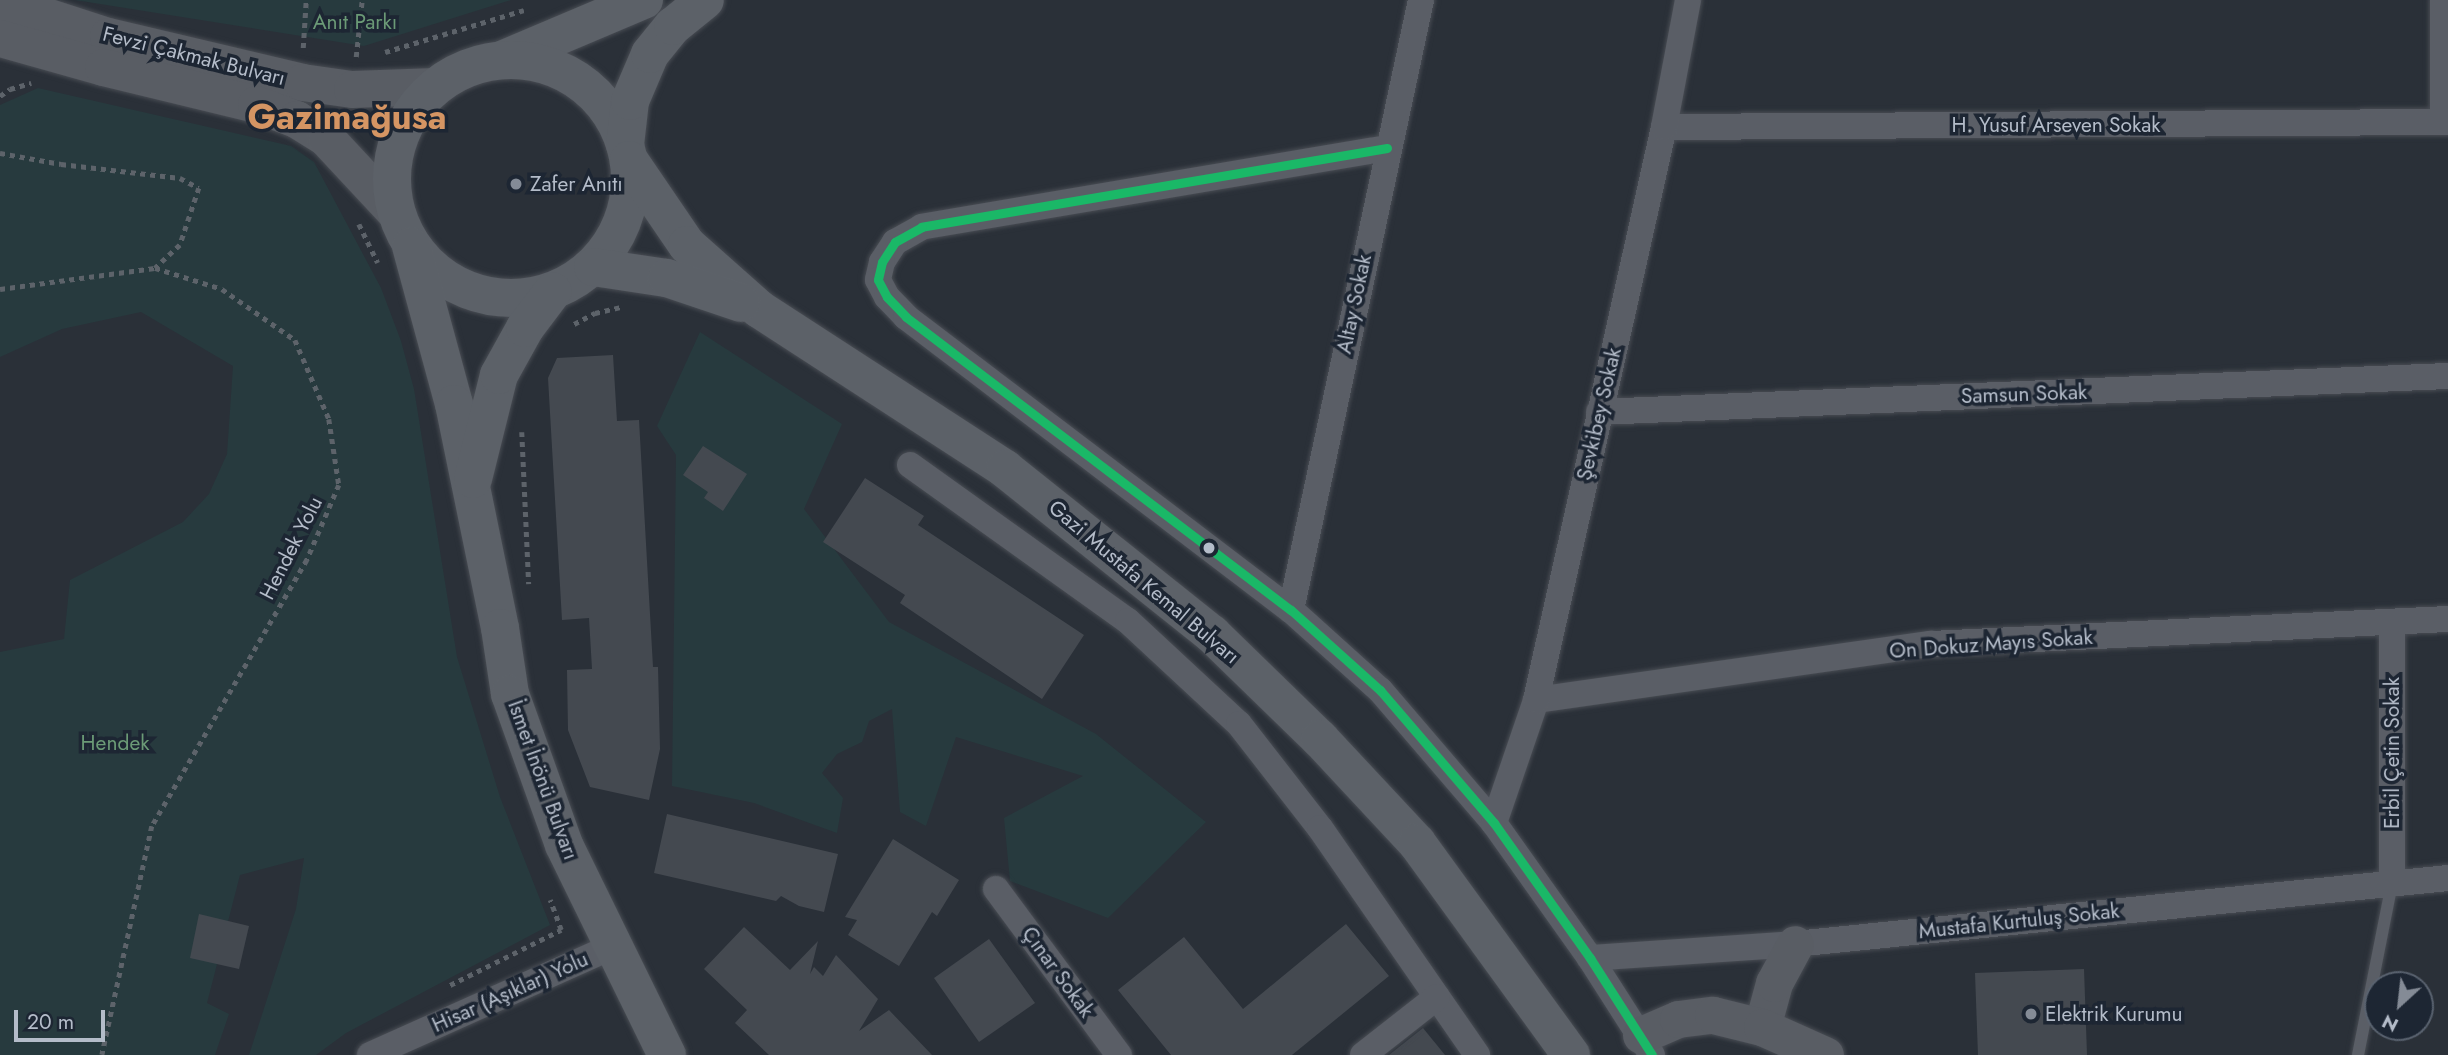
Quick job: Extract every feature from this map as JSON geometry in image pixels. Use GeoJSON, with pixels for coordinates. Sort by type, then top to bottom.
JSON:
{"type":"FeatureCollection","features":[{"type":"Feature","properties":{"kind":"main road"},"geometry":{"type":"LineString","coordinates":[[644,0],[502,60],[456,72],[435,86],[415,106],[401,130],[391,170],[395,212],[411,246],[439,275],[474,294],[501,299],[527,298],[553,291],[593,267],[612,244],[624,218],[630,189],[627,152],[631,101],[650,54],[673,26],[705,0]]}},
{"type":"Feature","properties":{"kind":"main road","name":"Fevzi Çakmak Bulvarı"},"geometry":{"type":"LineString","coordinates":[[0,1],[108,36],[302,82],[352,89],[435,86]]}},
{"type":"Feature","properties":{"kind":"main road","name":"Fevzi Çakmak Bulvarı"},"geometry":{"type":"LineString","coordinates":[[0,38],[256,104],[296,120],[326,138],[395,212]]}},
{"type":"Feature","properties":{"kind":"main road"},"geometry":{"type":"LineString","coordinates":[[502,60],[528,61],[555,68],[578,81],[599,99],[615,120],[627,152]]}},
{"type":"Feature","properties":{"kind":"main road","name":"Gazi Mustafa Kemal Bulvarı"},"geometry":{"type":"LineString","coordinates":[[627,152],[687,245],[759,309],[1005,469],[1212,634],[1320,739],[1416,843],[1571,1055]]}},
{"type":"Feature","properties":{"kind":"main road","name":"İsmet İnönü Bulvarı"},"geometry":{"type":"LineString","coordinates":[[411,246],[437,333],[500,628],[510,694],[564,845],[667,1055]]}},
{"type":"Feature","properties":{"kind":"main road","name":"Gazi Mustafa Kemal Bulvarı"},"geometry":{"type":"LineString","coordinates":[[593,267],[667,278],[759,309]]}},
{"type":"Feature","properties":{"kind":"main road","name":"İsmet İnönü Bulvarı"},"geometry":{"type":"LineString","coordinates":[[470,488],[499,375],[525,328],[553,291]]}},
{"type":"Feature","properties":{"kind":"main road"},"geometry":{"type":"LineString","coordinates":[[1762,1027],[1774,983],[1795,944]]}},
{"type":"Feature","properties":{"kind":"main road"},"geometry":{"type":"LineString","coordinates":[[1646,1045],[1678,1019],[1713,1015],[1762,1027],[1825,1055]]}},
{"type":"Feature","properties":{"kind":"street","name":"Altay Sokak"},"geometry":{"type":"LineString","coordinates":[[1291,610],[1387,148],[1421,0]]}},
{"type":"Feature","properties":{"kind":"street","name":"Şevkibey Sokak"},"geometry":{"type":"LineString","coordinates":[[1494,823],[1536,700],[1664,127],[1688,0]]}},
{"type":"Feature","properties":{"kind":"street"},"geometry":{"type":"LineString","coordinates":[[2443,0],[2446,122]]}},
{"type":"Feature","properties":{"kind":"street","name":"H. Yusuf Arseven Sokak"},"geometry":{"type":"LineString","coordinates":[[1664,127],[2446,122]]}},
{"type":"Feature","properties":{"kind":"street"},"geometry":{"type":"LineString","coordinates":[[1387,148],[922,227],[895,242],[882,261],[878,279],[887,297],[906,317],[1291,610],[1380,690],[1494,823],[1590,958],[1646,1045]]}},
{"type":"Feature","properties":{"kind":"street","name":"Samsun Sokak"},"geometry":{"type":"LineString","coordinates":[[1599,412],[2448,376]]}},
{"type":"Feature","properties":{"kind":"street"},"geometry":{"type":"LineString","coordinates":[[910,465],[1128,621],[1239,724],[1320,828],[1476,1055]]}},
{"type":"Feature","properties":{"kind":"street","name":"On Dokuz Mayıs Sokak"},"geometry":{"type":"LineString","coordinates":[[1536,700],[1931,644],[2448,619]]}},
{"type":"Feature","properties":{"kind":"street","name":"Erbil Çetin Sokak"},"geometry":{"type":"LineString","coordinates":[[2392,622],[2392,883]]}},
{"type":"Feature","properties":{"kind":"street","name":"Mustafa Kurtuluş Sokak"},"geometry":{"type":"LineString","coordinates":[[1590,958],[1795,944],[2448,878]]}},
{"type":"Feature","properties":{"kind":"street","name":"Çınar Sokak"},"geometry":{"type":"LineString","coordinates":[[996,889],[1119,1055]]}},
{"type":"Feature","properties":{"kind":"street","name":"Hisar (Aşıklar) Yolu"},"geometry":{"type":"LineString","coordinates":[[370,1055],[612,947]]}},
{"type":"Feature","properties":{"kind":"street"},"geometry":{"type":"LineString","coordinates":[[1363,1055],[1437,997]]}},
{"type":"Feature","properties":{"kind":"lane"},"geometry":{"type":"LineString","coordinates":[[2358,1055],[2392,883]]}},
{"type":"Feature","properties":{"kind":"path"},"geometry":{"type":"LineString","coordinates":[[302,82],[306,0]]}},
{"type":"Feature","properties":{"kind":"path"},"geometry":{"type":"LineString","coordinates":[[362,0],[356,58],[368,55]]}},
{"type":"Feature","properties":{"kind":"path"},"geometry":{"type":"LineString","coordinates":[[380,53],[534,7]]}},
{"type":"Feature","properties":{"kind":"path"},"geometry":{"type":"LineString","coordinates":[[0,96],[10,89],[39,80]]}},
{"type":"Feature","properties":{"kind":"path"},"geometry":{"type":"LineString","coordinates":[[0,153],[61,164],[180,178],[199,188],[180,245],[155,268]]}},
{"type":"Feature","properties":{"kind":"path"},"geometry":{"type":"LineString","coordinates":[[358,223],[381,270]]}},
{"type":"Feature","properties":{"kind":"path","name":"Hendek Yolu"},"geometry":{"type":"LineString","coordinates":[[0,289],[155,268],[222,289],[295,340],[329,419],[339,485],[307,560],[152,826],[102,1055]]}},
{"type":"Feature","properties":{"kind":"path"},"geometry":{"type":"LineString","coordinates":[[566,328],[595,313],[632,304]]}},
{"type":"Feature","properties":{"kind":"path"},"geometry":{"type":"LineString","coordinates":[[522,422],[529,584]]}},
{"type":"Feature","properties":{"kind":"path"},"geometry":{"type":"LineString","coordinates":[[443,989],[561,930],[546,891]]}},
{"type":"Feature","properties":{"kind":"green space","name":"Anıt Parkı"},"geometry":{"type":"Polygon","coordinates":[[[75,0],[511,0],[364,46],[75,0]]]}},
{"type":"Feature","properties":{"kind":"green space","name":"Hendek"},"geometry":{"type":"Polygon","coordinates":[[[38,88],[291,146],[314,162],[381,288],[401,341],[414,389],[457,657],[500,797],[550,925],[346,1033],[316,1055],[249,1055],[296,909],[304,858],[240,875],[207,1003],[229,1014],[215,1055],[0,1055],[0,652],[64,639],[70,580],[183,522],[209,494],[227,454],[233,366],[141,312],[62,329],[0,357],[0,105],[38,88]]]}},
{"type":"Feature","properties":{"kind":"green space"},"geometry":{"type":"Polygon","coordinates":[[[700,332],[842,424],[804,509],[889,622],[1096,734],[1206,822],[1108,918],[1010,881],[1004,818],[1083,776],[956,737],[926,826],[900,812],[892,709],[869,721],[862,742],[837,754],[822,773],[843,798],[837,833],[754,803],[672,786],[676,455],[657,426],[700,332]]]}},
{"type":"Feature","properties":{"kind":"building"},"geometry":{"type":"Polygon","coordinates":[[[613,355],[617,421],[639,420],[653,667],[658,667],[660,749],[649,800],[590,787],[568,730],[567,670],[592,669],[589,618],[562,620],[548,378],[557,358],[613,355]]]}},
{"type":"Feature","properties":{"kind":"building"},"geometry":{"type":"Polygon","coordinates":[[[703,446],[747,474],[723,511],[704,498],[708,492],[683,475],[703,446]]]}},
{"type":"Feature","properties":{"kind":"building"},"geometry":{"type":"Polygon","coordinates":[[[865,478],[924,516],[918,525],[1084,635],[1042,699],[900,603],[905,595],[823,542],[865,478]]]}},
{"type":"Feature","properties":{"kind":"building"},"geometry":{"type":"Polygon","coordinates":[[[667,814],[838,854],[824,912],[799,906],[781,896],[776,901],[654,873],[667,814]]]}},
{"type":"Feature","properties":{"kind":"building"},"geometry":{"type":"Polygon","coordinates":[[[893,839],[959,880],[937,916],[932,912],[899,966],[848,935],[857,920],[845,917],[893,839]]]}},
{"type":"Feature","properties":{"kind":"building"},"geometry":{"type":"Polygon","coordinates":[[[199,914],[249,926],[239,969],[190,958],[199,914]]]}},
{"type":"Feature","properties":{"kind":"building"},"geometry":{"type":"Polygon","coordinates":[[[1346,924],[1389,976],[1292,1055],[1171,1055],[1118,990],[1184,937],[1243,1009],[1346,924]]]}},
{"type":"Feature","properties":{"kind":"building"},"geometry":{"type":"Polygon","coordinates":[[[744,927],[790,970],[818,941],[810,974],[814,967],[823,976],[836,955],[878,999],[859,1031],[889,1010],[932,1055],[769,1055],[735,1023],[747,1010],[704,969],[744,927]]]}},
{"type":"Feature","properties":{"kind":"building"},"geometry":{"type":"Polygon","coordinates":[[[989,939],[1035,1003],[979,1042],[934,978],[989,939]]]}},
{"type":"Feature","properties":{"kind":"building","name":"Elektrik Kurumu"},"geometry":{"type":"Polygon","coordinates":[[[2084,969],[2087,1055],[1978,1055],[1975,973],[2084,969]]]}},
{"type":"Feature","properties":{"kind":"building"},"geometry":{"type":"Polygon","coordinates":[[[1423,1028],[1445,1055],[1389,1055],[1423,1028]]]}},
{"type":"Feature","properties":{"kind":"transit line"},"geometry":{"type":"LineString","coordinates":[[1387,148],[922,227],[895,242],[882,262],[878,280],[887,297],[906,317],[1291,610],[1380,690],[1494,823],[1590,958],[1652,1055]]}},
{"type":"Feature","properties":{"kind":"place","name":"Zafer Anıtı"},"geometry":{"type":"Point","coordinates":[516,184]}},
{"type":"Feature","properties":{"kind":"place","name":"Elektrik Kurumu"},"geometry":{"type":"Point","coordinates":[2031,1014]}},
{"type":"Feature","properties":{"kind":"district","name":"Gazimağusa"},"geometry":{"type":"Point","coordinates":[347,117]}}]}
